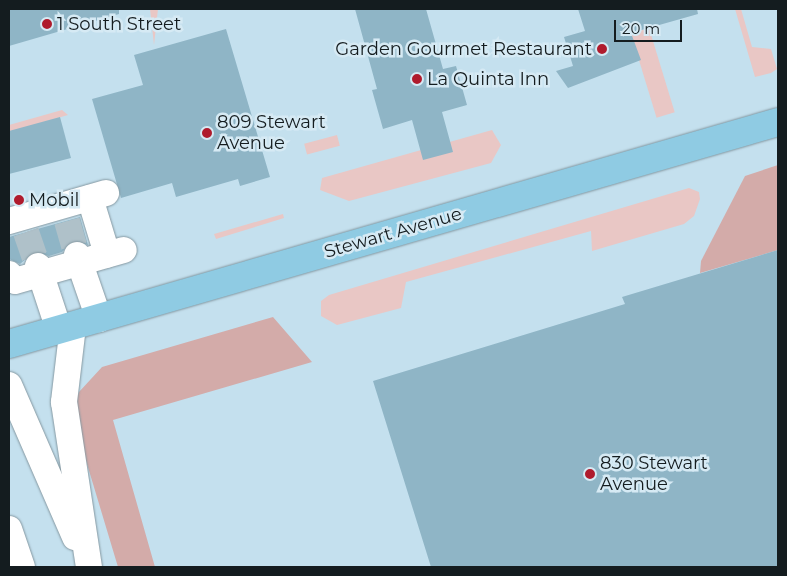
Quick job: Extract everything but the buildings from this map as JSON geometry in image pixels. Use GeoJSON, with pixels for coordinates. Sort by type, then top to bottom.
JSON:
{"type":"FeatureCollection","features":[{"type":"Feature","properties":{"kind":"main road","name":"Stewart Avenue"},"geometry":{"type":"LineString","coordinates":[[9,344],[778,122]]}},
{"type":"Feature","properties":{"kind":"street"},"geometry":{"type":"LineString","coordinates":[[9,274],[15,281],[39,270],[79,258],[115,252],[98,196],[65,213],[19,223]]}},
{"type":"Feature","properties":{"kind":"street"},"geometry":{"type":"LineString","coordinates":[[79,258],[77,325],[64,402],[89,567]]}},
{"type":"Feature","properties":{"kind":"street"},"geometry":{"type":"LineString","coordinates":[[39,270],[77,325]]}},
{"type":"Feature","properties":{"kind":"street"},"geometry":{"type":"LineString","coordinates":[[9,385],[89,567]]}},
{"type":"Feature","properties":{"kind":"street"},"geometry":{"type":"LineString","coordinates":[[9,529],[22,567]]}},
{"type":"Feature","properties":{"kind":"shaded area"},"geometry":{"type":"Polygon","coordinates":[[[9,9],[778,9],[778,567],[9,567],[9,9]]]}},
{"type":"Feature","properties":{"kind":"shaded area"},"geometry":{"type":"Polygon","coordinates":[[[150,9],[158,9],[154,45],[150,9]]]}},
{"type":"Feature","properties":{"kind":"shaded area"},"geometry":{"type":"Polygon","coordinates":[[[735,9],[741,9],[752,47],[771,49],[777,69],[771,73],[755,77],[735,9]]]}},
{"type":"Feature","properties":{"kind":"shaded area"},"geometry":{"type":"Polygon","coordinates":[[[649,28],[675,112],[657,118],[631,34],[649,28]]]}},
{"type":"Feature","properties":{"kind":"shaded area"},"geometry":{"type":"Polygon","coordinates":[[[62,110],[68,115],[9,132],[9,125],[62,110]]]}},
{"type":"Feature","properties":{"kind":"shaded area"},"geometry":{"type":"Polygon","coordinates":[[[492,130],[501,145],[491,163],[349,201],[320,190],[322,178],[492,130]]]}},
{"type":"Feature","properties":{"kind":"shaded area"},"geometry":{"type":"Polygon","coordinates":[[[337,135],[340,146],[307,154],[304,144],[337,135]]]}},
{"type":"Feature","properties":{"kind":"shaded area"},"geometry":{"type":"Polygon","coordinates":[[[778,165],[778,250],[700,273],[701,261],[745,176],[778,165]]]}},
{"type":"Feature","properties":{"kind":"shaded area"},"geometry":{"type":"Polygon","coordinates":[[[689,188],[699,192],[700,199],[694,216],[684,224],[592,251],[591,231],[406,282],[401,308],[337,325],[321,316],[321,301],[329,295],[689,188]]]}},
{"type":"Feature","properties":{"kind":"shaded area"},"geometry":{"type":"Polygon","coordinates":[[[283,214],[284,218],[216,239],[214,234],[283,214]]]}},
{"type":"Feature","properties":{"kind":"shaded area"},"geometry":{"type":"Polygon","coordinates":[[[273,317],[312,362],[113,420],[155,567],[118,567],[72,414],[79,392],[102,367],[273,317]]]}},
{"type":"Feature","properties":{"kind":"tunnel"},"geometry":{"type":"LineString","coordinates":[[67,221],[77,255]]}},
{"type":"Feature","properties":{"kind":"tunnel"},"geometry":{"type":"LineString","coordinates":[[26,232],[38,266]]}},
{"type":"Feature","properties":{"kind":"place","name":"1 South Street"},"geometry":{"type":"Point","coordinates":[47,24]}},
{"type":"Feature","properties":{"kind":"place","name":"Garden Gourmet Restaurant"},"geometry":{"type":"Point","coordinates":[602,49]}},
{"type":"Feature","properties":{"kind":"place","name":"La Quinta Inn"},"geometry":{"type":"Point","coordinates":[417,79]}},
{"type":"Feature","properties":{"kind":"place","name":"809 Stewart Avenue"},"geometry":{"type":"Point","coordinates":[207,133]}},
{"type":"Feature","properties":{"kind":"place","name":"Mobil"},"geometry":{"type":"Point","coordinates":[19,200]}},
{"type":"Feature","properties":{"kind":"place","name":"830 Stewart Avenue"},"geometry":{"type":"Point","coordinates":[590,474]}}]}
